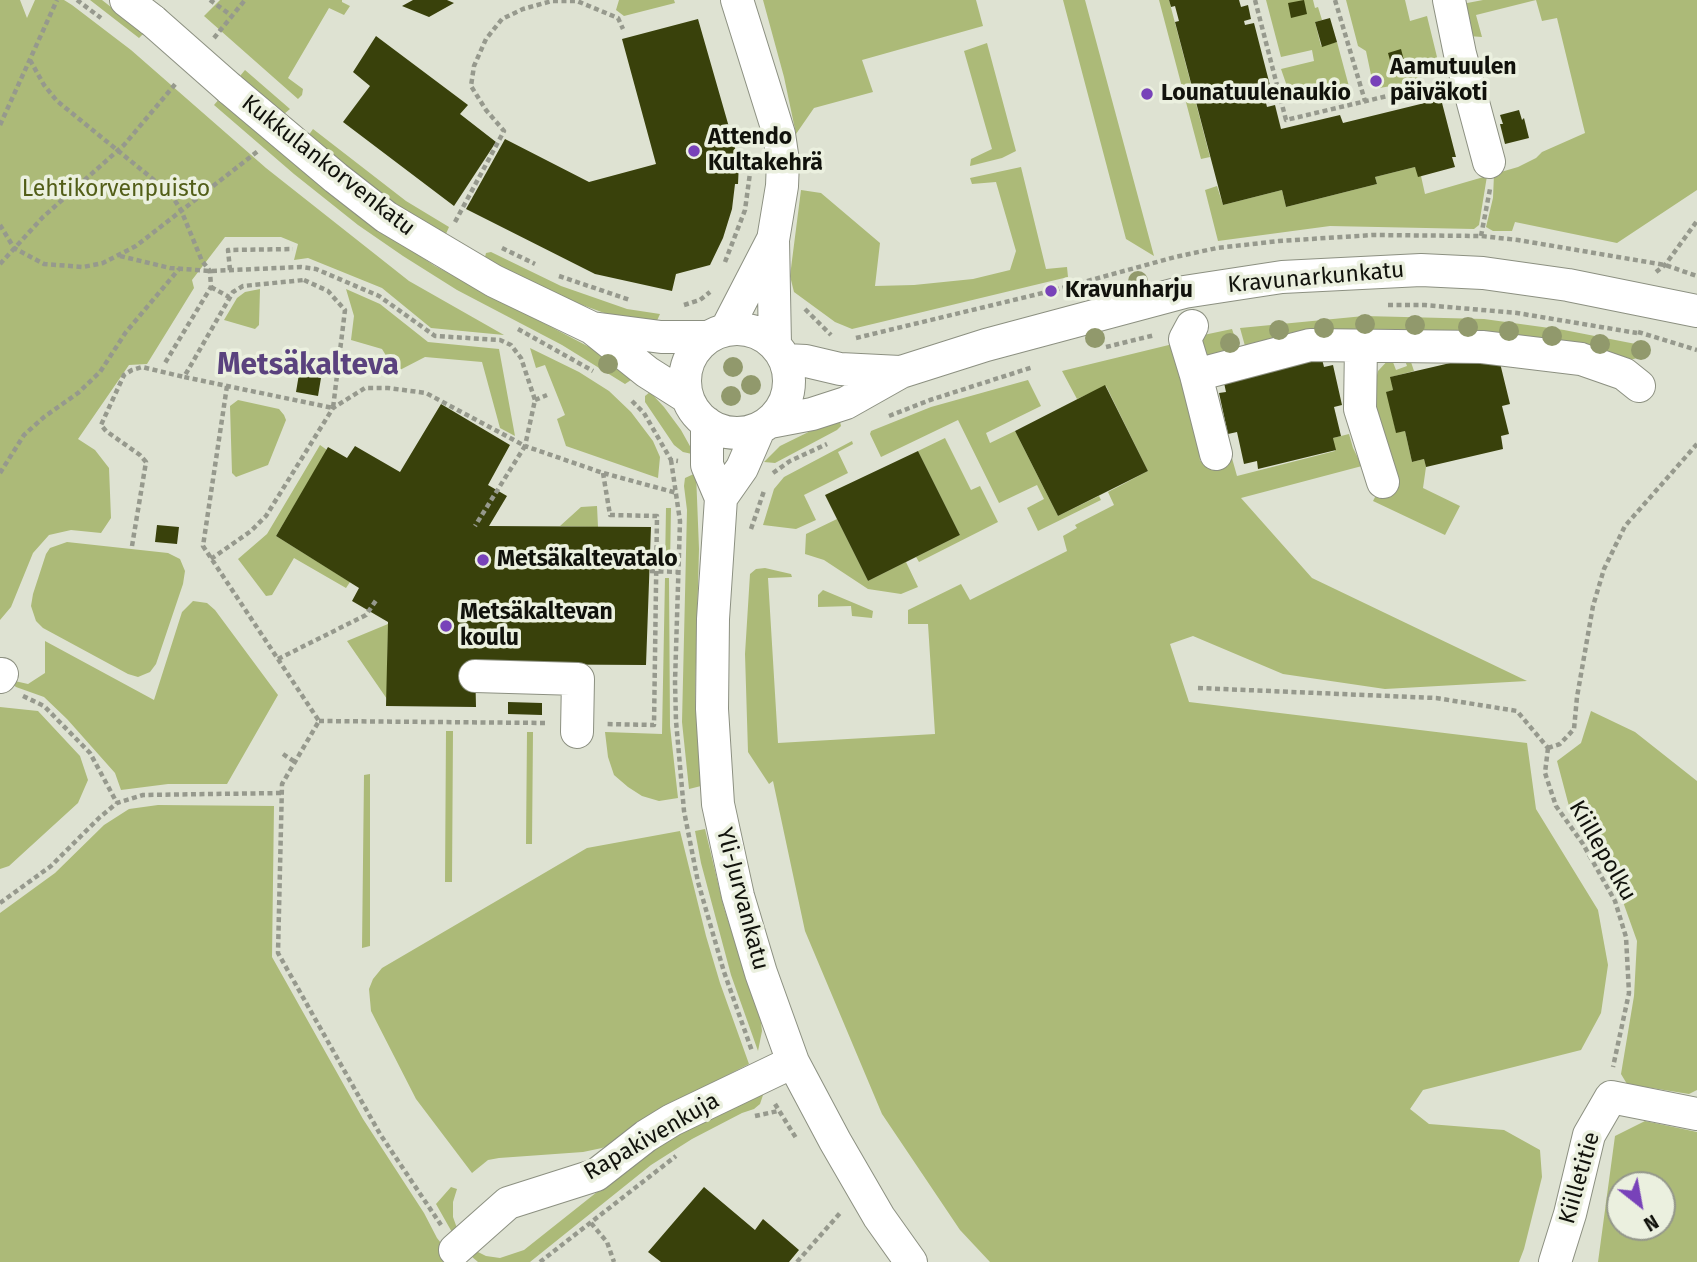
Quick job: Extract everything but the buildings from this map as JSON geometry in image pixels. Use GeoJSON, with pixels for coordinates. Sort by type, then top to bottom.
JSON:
{"type":"FeatureCollection","features":[{"type":"Feature","properties":{"kind":"street","name":"Kukkulankorvenkatu"},"geometry":{"type":"LineString","coordinates":[[126,0],[386,217],[494,281],[592,328],[647,372],[688,398]]}},
{"type":"Feature","properties":{"kind":"street"},"geometry":{"type":"LineString","coordinates":[[737,0],[779,134],[783,161],[782,186],[773,240],[780,352],[790,376],[788,394],[782,409],[765,425],[746,433],[719,430],[707,424],[695,412],[688,398],[685,381],[688,364],[697,348],[718,334],[744,329],[761,334],[780,352]]}},
{"type":"Feature","properties":{"kind":"street"},"geometry":{"type":"LineString","coordinates":[[1449,0],[1460,54],[1489,162]]}},
{"type":"Feature","properties":{"kind":"street"},"geometry":{"type":"LineString","coordinates":[[718,334],[773,240]]}},
{"type":"Feature","properties":{"kind":"street","name":"Kravunarkunkatu"},"geometry":{"type":"LineString","coordinates":[[765,425],[846,403],[901,372],[986,345],[1184,292],[1308,275],[1421,270],[1483,273],[1568,285],[1697,311]]}},
{"type":"Feature","properties":{"kind":"street"},"geometry":{"type":"LineString","coordinates":[[1192,326],[1185,339],[1216,453]]}},
{"type":"Feature","properties":{"kind":"street","name":"Kukkulankorvenkatu"},"geometry":{"type":"LineString","coordinates":[[592,328],[661,337],[718,334]]}},
{"type":"Feature","properties":{"kind":"street"},"geometry":{"type":"LineString","coordinates":[[1196,375],[1310,345],[1482,347],[1581,359],[1624,374],[1639,386]]}},
{"type":"Feature","properties":{"kind":"street"},"geometry":{"type":"LineString","coordinates":[[1361,346],[1360,409],[1383,482]]}},
{"type":"Feature","properties":{"kind":"street","name":"Kravunarkunkatu"},"geometry":{"type":"LineString","coordinates":[[780,352],[840,369],[901,372]]}},
{"type":"Feature","properties":{"kind":"street","name":"Yli-Jurvankatu"},"geometry":{"type":"LineString","coordinates":[[707,424],[707,465],[721,498],[714,606],[712,709],[718,804],[738,896],[793,1062],[873,1206],[911,1262]]}},
{"type":"Feature","properties":{"kind":"street"},"geometry":{"type":"LineString","coordinates":[[721,498],[756,472],[765,425]]}},
{"type":"Feature","properties":{"kind":"street"},"geometry":{"type":"LineString","coordinates":[[475,676],[578,679],[577,727]]}},
{"type":"Feature","properties":{"kind":"street","name":"Rapakivenkuja"},"geometry":{"type":"LineString","coordinates":[[456,1250],[508,1203],[596,1175],[646,1136],[672,1120],[793,1062]]}},
{"type":"Feature","properties":{"kind":"street"},"geometry":{"type":"LineString","coordinates":[[1611,1097],[1697,1114]]}},
{"type":"Feature","properties":{"kind":"street","name":"Kiilletitie"},"geometry":{"type":"LineString","coordinates":[[1555,1262],[1590,1135],[1611,1097]]}},
{"type":"Feature","properties":{"kind":"path"},"geometry":{"type":"LineString","coordinates":[[0,125],[57,0]]}},
{"type":"Feature","properties":{"kind":"path"},"geometry":{"type":"LineString","coordinates":[[210,0],[232,16]]}},
{"type":"Feature","properties":{"kind":"path"},"geometry":{"type":"LineString","coordinates":[[207,46],[245,0]]}},
{"type":"Feature","properties":{"kind":"path"},"geometry":{"type":"LineString","coordinates":[[1255,0],[1286,120],[1421,88]]}},
{"type":"Feature","properties":{"kind":"path"},"geometry":{"type":"LineString","coordinates":[[1335,0],[1365,101]]}},
{"type":"Feature","properties":{"kind":"path"},"geometry":{"type":"LineString","coordinates":[[454,223],[504,131],[471,86],[474,66],[484,37],[502,19],[523,9],[552,1],[577,1],[597,8],[618,18],[623,29]]}},
{"type":"Feature","properties":{"kind":"path"},"geometry":{"type":"LineString","coordinates":[[30,60],[57,101],[170,193],[181,210],[202,261],[209,271],[211,287],[165,363]]}},
{"type":"Feature","properties":{"kind":"path"},"geometry":{"type":"LineString","coordinates":[[0,264],[44,217],[117,151],[182,76]]}},
{"type":"Feature","properties":{"kind":"path"},"geometry":{"type":"LineString","coordinates":[[0,225],[14,248],[44,264],[83,267],[120,256],[259,151],[249,143]]}},
{"type":"Feature","properties":{"kind":"path"},"geometry":{"type":"LineString","coordinates":[[1481,236],[1489,196],[1489,162]]}},
{"type":"Feature","properties":{"kind":"path"},"geometry":{"type":"LineString","coordinates":[[724,262],[745,210],[750,171]]}},
{"type":"Feature","properties":{"kind":"path"},"geometry":{"type":"LineString","coordinates":[[443,216],[465,228]]}},
{"type":"Feature","properties":{"kind":"path"},"geometry":{"type":"LineString","coordinates":[[852,339],[1051,291],[1182,252],[1279,241],[1373,235],[1481,236],[1665,265],[1697,276]]}},
{"type":"Feature","properties":{"kind":"path"},"geometry":{"type":"LineString","coordinates":[[499,246],[547,270]]}},
{"type":"Feature","properties":{"kind":"path"},"geometry":{"type":"LineString","coordinates":[[230,270],[228,250],[293,249]]}},
{"type":"Feature","properties":{"kind":"path"},"geometry":{"type":"LineString","coordinates":[[120,256],[180,269],[209,271],[301,267],[316,269],[379,296],[435,336],[500,340],[511,345],[521,358],[535,400],[525,446],[475,526]]}},
{"type":"Feature","properties":{"kind":"path"},"geometry":{"type":"LineString","coordinates":[[0,473],[24,435],[78,393],[100,372],[126,332],[180,269]]}},
{"type":"Feature","properties":{"kind":"path"},"geometry":{"type":"LineString","coordinates":[[558,276],[641,303]]}},
{"type":"Feature","properties":{"kind":"path"},"geometry":{"type":"LineString","coordinates":[[184,377],[229,298],[243,286],[304,280],[328,291],[345,310],[333,408],[267,516],[251,531],[211,559]]}},
{"type":"Feature","properties":{"kind":"path"},"geometry":{"type":"LineString","coordinates":[[211,287],[229,298]]}},
{"type":"Feature","properties":{"kind":"path"},"geometry":{"type":"LineString","coordinates":[[661,337],[668,309],[700,300],[714,288],[745,292]]}},
{"type":"Feature","properties":{"kind":"path"},"geometry":{"type":"LineString","coordinates":[[775,301],[806,310],[833,337]]}},
{"type":"Feature","properties":{"kind":"path"},"geometry":{"type":"LineString","coordinates":[[1386,305],[1425,305],[1517,313],[1637,333]]}},
{"type":"Feature","properties":{"kind":"path"},"geometry":{"type":"LineString","coordinates":[[1101,348],[1192,326]]}},
{"type":"Feature","properties":{"kind":"path"},"geometry":{"type":"LineString","coordinates":[[516,328],[603,378]]}},
{"type":"Feature","properties":{"kind":"path"},"geometry":{"type":"LineString","coordinates":[[885,418],[967,387],[1039,365]]}},
{"type":"Feature","properties":{"kind":"path"},"geometry":{"type":"LineString","coordinates":[[132,546],[146,462],[102,425],[124,375],[142,368],[333,408],[365,388],[388,388],[426,394],[525,446],[603,473],[677,493]]}},
{"type":"Feature","properties":{"kind":"path"},"geometry":{"type":"LineString","coordinates":[[647,372],[631,400],[644,413],[671,460],[707,465]]}},
{"type":"Feature","properties":{"kind":"path"},"geometry":{"type":"LineString","coordinates":[[227,386],[203,546],[319,722]]}},
{"type":"Feature","properties":{"kind":"path"},"geometry":{"type":"LineString","coordinates":[[535,400],[547,395]]}},
{"type":"Feature","properties":{"kind":"path"},"geometry":{"type":"LineString","coordinates":[[749,536],[756,472],[790,461],[839,438]]}},
{"type":"Feature","properties":{"kind":"path"},"geometry":{"type":"LineString","coordinates":[[1198,688],[1436,698],[1517,711],[1548,748],[1560,744],[1574,729],[1592,606],[1604,569],[1625,526],[1697,444]]}},
{"type":"Feature","properties":{"kind":"path"},"geometry":{"type":"LineString","coordinates":[[319,722],[577,727],[654,725],[657,516],[610,516],[603,473]]}},
{"type":"Feature","properties":{"kind":"path"},"geometry":{"type":"LineString","coordinates":[[650,571],[678,572]]}},
{"type":"Feature","properties":{"kind":"path"},"geometry":{"type":"LineString","coordinates":[[278,659],[366,615],[377,599]]}},
{"type":"Feature","properties":{"kind":"path"},"geometry":{"type":"LineString","coordinates":[[7,682],[44,706],[90,753],[117,803]]}},
{"type":"Feature","properties":{"kind":"path"},"geometry":{"type":"LineString","coordinates":[[319,722],[282,784],[278,953],[380,1134],[456,1250]]}},
{"type":"Feature","properties":{"kind":"path","name":"Kiillepolku"},"geometry":{"type":"LineString","coordinates":[[1548,748],[1545,772],[1556,806],[1583,844],[1615,901],[1626,937],[1629,993],[1614,1063],[1611,1097]]}},
{"type":"Feature","properties":{"kind":"path"},"geometry":{"type":"LineString","coordinates":[[283,754],[295,762]]}},
{"type":"Feature","properties":{"kind":"path"},"geometry":{"type":"LineString","coordinates":[[0,903],[51,866],[117,803],[143,795],[282,793]]}},
{"type":"Feature","properties":{"kind":"path"},"geometry":{"type":"LineString","coordinates":[[754,1116],[778,1111]]}},
{"type":"Feature","properties":{"kind":"path"},"geometry":{"type":"LineString","coordinates":[[540,1262],[683,1150]]}},
{"type":"Feature","properties":{"kind":"path"},"geometry":{"type":"LineString","coordinates":[[797,1262],[841,1212]]}},
{"type":"Feature","properties":{"kind":"path"},"geometry":{"type":"LineString","coordinates":[[591,1223],[607,1242],[614,1262]]}},
{"type":"Feature","properties":{"kind":"green space","name":"Lehtikorvenpuisto"},"geometry":{"type":"Polygon","coordinates":[[[0,0],[20,0],[27,18],[35,0],[64,0],[72,5],[131,50],[266,168],[409,281],[504,335],[431,328],[382,288],[308,258],[294,260],[298,244],[281,237],[225,237],[192,280],[194,288],[147,364],[129,365],[78,439],[95,450],[109,468],[111,518],[101,533],[71,530],[49,535],[33,553],[11,607],[0,620],[0,0]]]}},
{"type":"Feature","properties":{"kind":"green space"},"geometry":{"type":"Polygon","coordinates":[[[90,0],[102,0],[144,33],[139,38],[90,0]]]}},
{"type":"Feature","properties":{"kind":"green space"},"geometry":{"type":"Polygon","coordinates":[[[220,0],[342,0],[350,6],[344,15],[329,8],[288,78],[303,89],[298,99],[204,16],[220,0]]]}},
{"type":"Feature","properties":{"kind":"green space"},"geometry":{"type":"Polygon","coordinates":[[[619,0],[674,0],[675,3],[624,16],[616,10],[619,0]]]}},
{"type":"Feature","properties":{"kind":"green space"},"geometry":{"type":"Polygon","coordinates":[[[763,0],[976,0],[983,26],[862,60],[873,92],[814,108],[796,134],[763,0]]]}},
{"type":"Feature","properties":{"kind":"green space"},"geometry":{"type":"Polygon","coordinates":[[[1063,0],[1085,0],[1154,256],[1126,239],[1063,0]]]}},
{"type":"Feature","properties":{"kind":"green space"},"geometry":{"type":"Polygon","coordinates":[[[1159,0],[1169,0],[1210,157],[1201,159],[1159,0]]]}},
{"type":"Feature","properties":{"kind":"green space"},"geometry":{"type":"Polygon","coordinates":[[[1266,0],[1313,0],[1322,20],[1315,22],[1321,46],[1337,42],[1351,94],[1317,103],[1296,99],[1289,92],[1281,69],[1314,61],[1312,50],[1281,57],[1266,0]]]}},
{"type":"Feature","properties":{"kind":"green space"},"geometry":{"type":"Polygon","coordinates":[[[1346,0],[1405,0],[1410,21],[1427,16],[1437,57],[1434,64],[1417,72],[1419,81],[1374,89],[1366,51],[1358,46],[1346,0]]]}},
{"type":"Feature","properties":{"kind":"green space"},"geometry":{"type":"Polygon","coordinates":[[[1483,0],[1536,0],[1476,15],[1482,37],[1468,36],[1462,4],[1483,0]]]}},
{"type":"Feature","properties":{"kind":"green space"},"geometry":{"type":"Polygon","coordinates":[[[1536,0],[1697,0],[1697,190],[1617,243],[1515,222],[1512,231],[1493,231],[1486,227],[1493,198],[1494,174],[1518,167],[1542,152],[1585,133],[1557,18],[1542,21],[1536,0]]]}},
{"type":"Feature","properties":{"kind":"green space"},"geometry":{"type":"Polygon","coordinates":[[[987,43],[1016,151],[1002,158],[970,166],[971,159],[992,149],[964,51],[987,43]]]}},
{"type":"Feature","properties":{"kind":"green space"},"geometry":{"type":"Polygon","coordinates":[[[245,70],[290,109],[284,114],[240,76],[245,70]]]}},
{"type":"Feature","properties":{"kind":"green space"},"geometry":{"type":"Polygon","coordinates":[[[220,98],[375,226],[435,266],[593,349],[634,378],[625,384],[562,345],[457,290],[403,256],[358,225],[294,174],[214,105],[220,98]]]}},
{"type":"Feature","properties":{"kind":"green space"},"geometry":{"type":"Polygon","coordinates":[[[313,129],[406,201],[449,227],[445,236],[390,200],[308,136],[313,129]]]}},
{"type":"Feature","properties":{"kind":"green space"},"geometry":{"type":"Polygon","coordinates":[[[1021,167],[1046,269],[1067,267],[1068,277],[852,329],[835,322],[794,292],[790,276],[801,190],[821,193],[880,243],[875,286],[973,279],[1010,270],[1016,251],[996,182],[972,184],[970,178],[1021,167]]]}},
{"type":"Feature","properties":{"kind":"green space"},"geometry":{"type":"Polygon","coordinates":[[[1415,167],[1421,176],[1425,194],[1487,176],[1479,225],[1474,229],[1330,226],[1218,241],[1205,190],[1217,186],[1223,205],[1282,190],[1286,207],[1377,184],[1375,177],[1415,167]]]}},
{"type":"Feature","properties":{"kind":"green space"},"geometry":{"type":"Polygon","coordinates":[[[491,252],[561,286],[627,309],[660,314],[655,325],[618,318],[566,299],[487,261],[486,253],[491,252]]]}},
{"type":"Feature","properties":{"kind":"green space"},"geometry":{"type":"Polygon","coordinates":[[[260,289],[259,325],[255,329],[224,320],[237,298],[245,292],[260,289]]]}},
{"type":"Feature","properties":{"kind":"green space"},"geometry":{"type":"Polygon","coordinates":[[[346,289],[380,304],[428,342],[499,349],[515,436],[500,428],[482,362],[425,357],[396,372],[382,349],[351,340],[354,316],[346,289]]]}},
{"type":"Feature","properties":{"kind":"green space"},"geometry":{"type":"Polygon","coordinates":[[[1364,316],[1484,319],[1564,330],[1646,346],[1641,357],[1630,360],[1586,351],[1245,346],[1240,328],[1364,316]]]}},
{"type":"Feature","properties":{"kind":"green space"},"geometry":{"type":"Polygon","coordinates":[[[1232,329],[1240,353],[1210,367],[1194,337],[1232,329]]]}},
{"type":"Feature","properties":{"kind":"green space"},"geometry":{"type":"Polygon","coordinates":[[[1177,343],[1198,433],[1200,461],[1216,459],[1226,437],[1237,476],[1335,451],[1333,438],[1349,434],[1362,466],[1241,498],[1312,578],[1527,681],[1385,689],[1283,674],[1193,636],[1170,644],[1189,702],[1527,743],[1536,809],[1598,910],[1608,965],[1601,1013],[1581,1050],[1423,1090],[1410,1109],[1429,1124],[1504,1130],[1540,1150],[1542,1177],[1519,1262],[990,1262],[960,1230],[882,1114],[805,931],[773,781],[769,784],[748,752],[745,654],[750,574],[756,569],[765,568],[791,574],[792,577],[768,578],[778,743],[935,734],[928,624],[908,624],[908,610],[961,584],[970,600],[1067,551],[1063,536],[1077,528],[1075,525],[1114,505],[1108,492],[1148,471],[1106,386],[1077,399],[1062,371],[1177,343]]]}},
{"type":"Feature","properties":{"kind":"green space"},"geometry":{"type":"Polygon","coordinates":[[[530,348],[579,372],[609,391],[631,412],[653,441],[660,457],[658,478],[566,446],[557,419],[565,415],[545,365],[536,368],[530,348]]]}},
{"type":"Feature","properties":{"kind":"green space"},"geometry":{"type":"Polygon","coordinates":[[[1407,350],[1414,371],[1391,377],[1393,390],[1387,392],[1396,432],[1405,431],[1412,462],[1424,459],[1426,467],[1423,488],[1460,506],[1445,535],[1373,501],[1388,472],[1373,391],[1378,371],[1391,357],[1396,370],[1407,366],[1402,352],[1407,350]]]}},
{"type":"Feature","properties":{"kind":"green space"},"geometry":{"type":"Polygon","coordinates":[[[1028,380],[1041,406],[986,433],[990,443],[1015,431],[1058,516],[1099,496],[1101,500],[1038,531],[1027,508],[1044,499],[1037,485],[999,503],[958,420],[881,457],[870,434],[871,431],[931,407],[1028,380]]]}},
{"type":"Feature","properties":{"kind":"green space"},"geometry":{"type":"Polygon","coordinates":[[[650,392],[681,430],[692,454],[683,452],[674,445],[645,402],[645,396],[650,392]]]}},
{"type":"Feature","properties":{"kind":"green space"},"geometry":{"type":"Polygon","coordinates":[[[238,400],[279,409],[286,420],[268,465],[236,477],[232,473],[230,406],[238,400]]]}},
{"type":"Feature","properties":{"kind":"green space"},"geometry":{"type":"Polygon","coordinates":[[[839,417],[841,426],[837,430],[775,463],[764,462],[780,446],[839,417]]]}},
{"type":"Feature","properties":{"kind":"green space"},"geometry":{"type":"Polygon","coordinates":[[[945,438],[971,490],[980,486],[998,522],[919,562],[916,557],[960,535],[918,451],[945,438]]]}},
{"type":"Feature","properties":{"kind":"green space"},"geometry":{"type":"Polygon","coordinates":[[[852,441],[853,444],[838,452],[848,473],[804,495],[816,520],[796,529],[763,525],[774,489],[784,477],[852,441]]]}},
{"type":"Feature","properties":{"kind":"green space"},"geometry":{"type":"Polygon","coordinates":[[[320,445],[327,450],[276,536],[350,582],[346,588],[294,558],[272,595],[266,596],[238,559],[267,534],[320,445]]]}},
{"type":"Feature","properties":{"kind":"green space"},"geometry":{"type":"Polygon","coordinates":[[[696,473],[699,549],[695,699],[701,786],[689,789],[682,722],[687,510],[684,486],[685,478],[696,473]]]}},
{"type":"Feature","properties":{"kind":"green space"},"geometry":{"type":"Polygon","coordinates":[[[597,506],[598,527],[560,526],[581,507],[597,506]]]}},
{"type":"Feature","properties":{"kind":"green space"},"geometry":{"type":"Polygon","coordinates":[[[666,508],[671,508],[670,566],[665,566],[666,508]]]}},
{"type":"Feature","properties":{"kind":"green space"},"geometry":{"type":"Polygon","coordinates":[[[837,519],[868,581],[906,562],[918,587],[901,594],[868,589],[824,560],[805,554],[806,534],[837,519]]]}},
{"type":"Feature","properties":{"kind":"green space"},"geometry":{"type":"Polygon","coordinates":[[[67,542],[168,553],[180,559],[185,571],[183,584],[156,664],[150,672],[138,677],[128,674],[43,628],[36,621],[31,606],[46,554],[50,548],[67,542]]]}},
{"type":"Feature","properties":{"kind":"green space"},"geometry":{"type":"Polygon","coordinates":[[[665,578],[669,578],[670,726],[678,798],[659,801],[642,796],[614,775],[608,757],[605,732],[662,734],[665,578]]]}},
{"type":"Feature","properties":{"kind":"green space"},"geometry":{"type":"Polygon","coordinates":[[[823,590],[873,611],[872,618],[852,616],[851,606],[818,607],[818,595],[823,590]]]}},
{"type":"Feature","properties":{"kind":"green space"},"geometry":{"type":"Polygon","coordinates":[[[193,601],[207,603],[215,610],[278,695],[227,784],[168,784],[121,790],[115,773],[67,719],[44,697],[16,687],[6,679],[28,684],[45,673],[45,641],[154,700],[182,612],[193,601]]]}},
{"type":"Feature","properties":{"kind":"green space"},"geometry":{"type":"Polygon","coordinates":[[[388,624],[387,699],[347,641],[388,624]]]}},
{"type":"Feature","properties":{"kind":"green space"},"geometry":{"type":"Polygon","coordinates":[[[0,707],[38,711],[80,756],[88,780],[78,803],[9,866],[0,869],[0,707]]]}},
{"type":"Feature","properties":{"kind":"green space"},"geometry":{"type":"Polygon","coordinates":[[[1591,711],[1635,732],[1697,781],[1697,1090],[1689,1094],[1627,1084],[1621,1074],[1634,996],[1637,941],[1617,885],[1570,810],[1557,761],[1581,743],[1591,711]]]}},
{"type":"Feature","properties":{"kind":"green space"},"geometry":{"type":"Polygon","coordinates":[[[446,731],[453,731],[452,882],[445,882],[446,731]]]}},
{"type":"Feature","properties":{"kind":"green space"},"geometry":{"type":"Polygon","coordinates":[[[527,732],[533,732],[532,844],[526,844],[527,732]]]}},
{"type":"Feature","properties":{"kind":"green space"},"geometry":{"type":"Polygon","coordinates":[[[370,774],[370,946],[362,948],[364,775],[370,774]]]}},
{"type":"Feature","properties":{"kind":"green space"},"geometry":{"type":"Polygon","coordinates":[[[158,805],[274,806],[272,957],[363,1119],[424,1213],[437,1238],[456,1262],[0,1262],[0,913],[55,873],[104,825],[129,809],[158,805]]]}},
{"type":"Feature","properties":{"kind":"green space"},"geometry":{"type":"Polygon","coordinates":[[[705,829],[724,908],[761,1022],[758,1051],[731,975],[701,863],[695,831],[705,829]]]}},
{"type":"Feature","properties":{"kind":"green space"},"geometry":{"type":"Polygon","coordinates":[[[680,831],[706,936],[749,1064],[669,1105],[614,1143],[602,1148],[488,1160],[472,1173],[416,1099],[371,1011],[369,989],[373,979],[382,968],[587,848],[680,831]]]}},
{"type":"Feature","properties":{"kind":"green space"},"geometry":{"type":"Polygon","coordinates":[[[763,1095],[760,1104],[754,1109],[692,1139],[651,1165],[530,1262],[478,1262],[471,1256],[472,1249],[486,1256],[500,1258],[524,1250],[668,1139],[753,1096],[763,1095]]]}},
{"type":"Feature","properties":{"kind":"green space"},"geometry":{"type":"Polygon","coordinates":[[[1645,1121],[1697,1132],[1697,1262],[1598,1262],[1606,1203],[1606,1241],[1676,1241],[1676,1171],[1610,1171],[1615,1136],[1645,1121]]]}},
{"type":"Feature","properties":{"kind":"green space"},"geometry":{"type":"Polygon","coordinates":[[[451,1187],[457,1189],[453,1202],[453,1217],[458,1231],[453,1234],[436,1204],[451,1187]]]}},
{"type":"Feature","properties":{"kind":"place","name":"Aamutuulen päiväkoti"},"geometry":{"type":"Point","coordinates":[1376,81]}},
{"type":"Feature","properties":{"kind":"place","name":"Lounatuulenaukio"},"geometry":{"type":"Point","coordinates":[1147,94]}},
{"type":"Feature","properties":{"kind":"place","name":"Attendo Kultakehrä"},"geometry":{"type":"Point","coordinates":[694,151]}},
{"type":"Feature","properties":{"kind":"place","name":"Kravunharju"},"geometry":{"type":"Point","coordinates":[1051,291]}},
{"type":"Feature","properties":{"kind":"place","name":"Metsäkaltevatalo"},"geometry":{"type":"Point","coordinates":[483,560]}},
{"type":"Feature","properties":{"kind":"place","name":"Metsäkaltevan koulu"},"geometry":{"type":"Point","coordinates":[446,626]}},
{"type":"Feature","properties":{"kind":"district","name":"Metsäkalteva"},"geometry":{"type":"Point","coordinates":[308,366]}}]}
